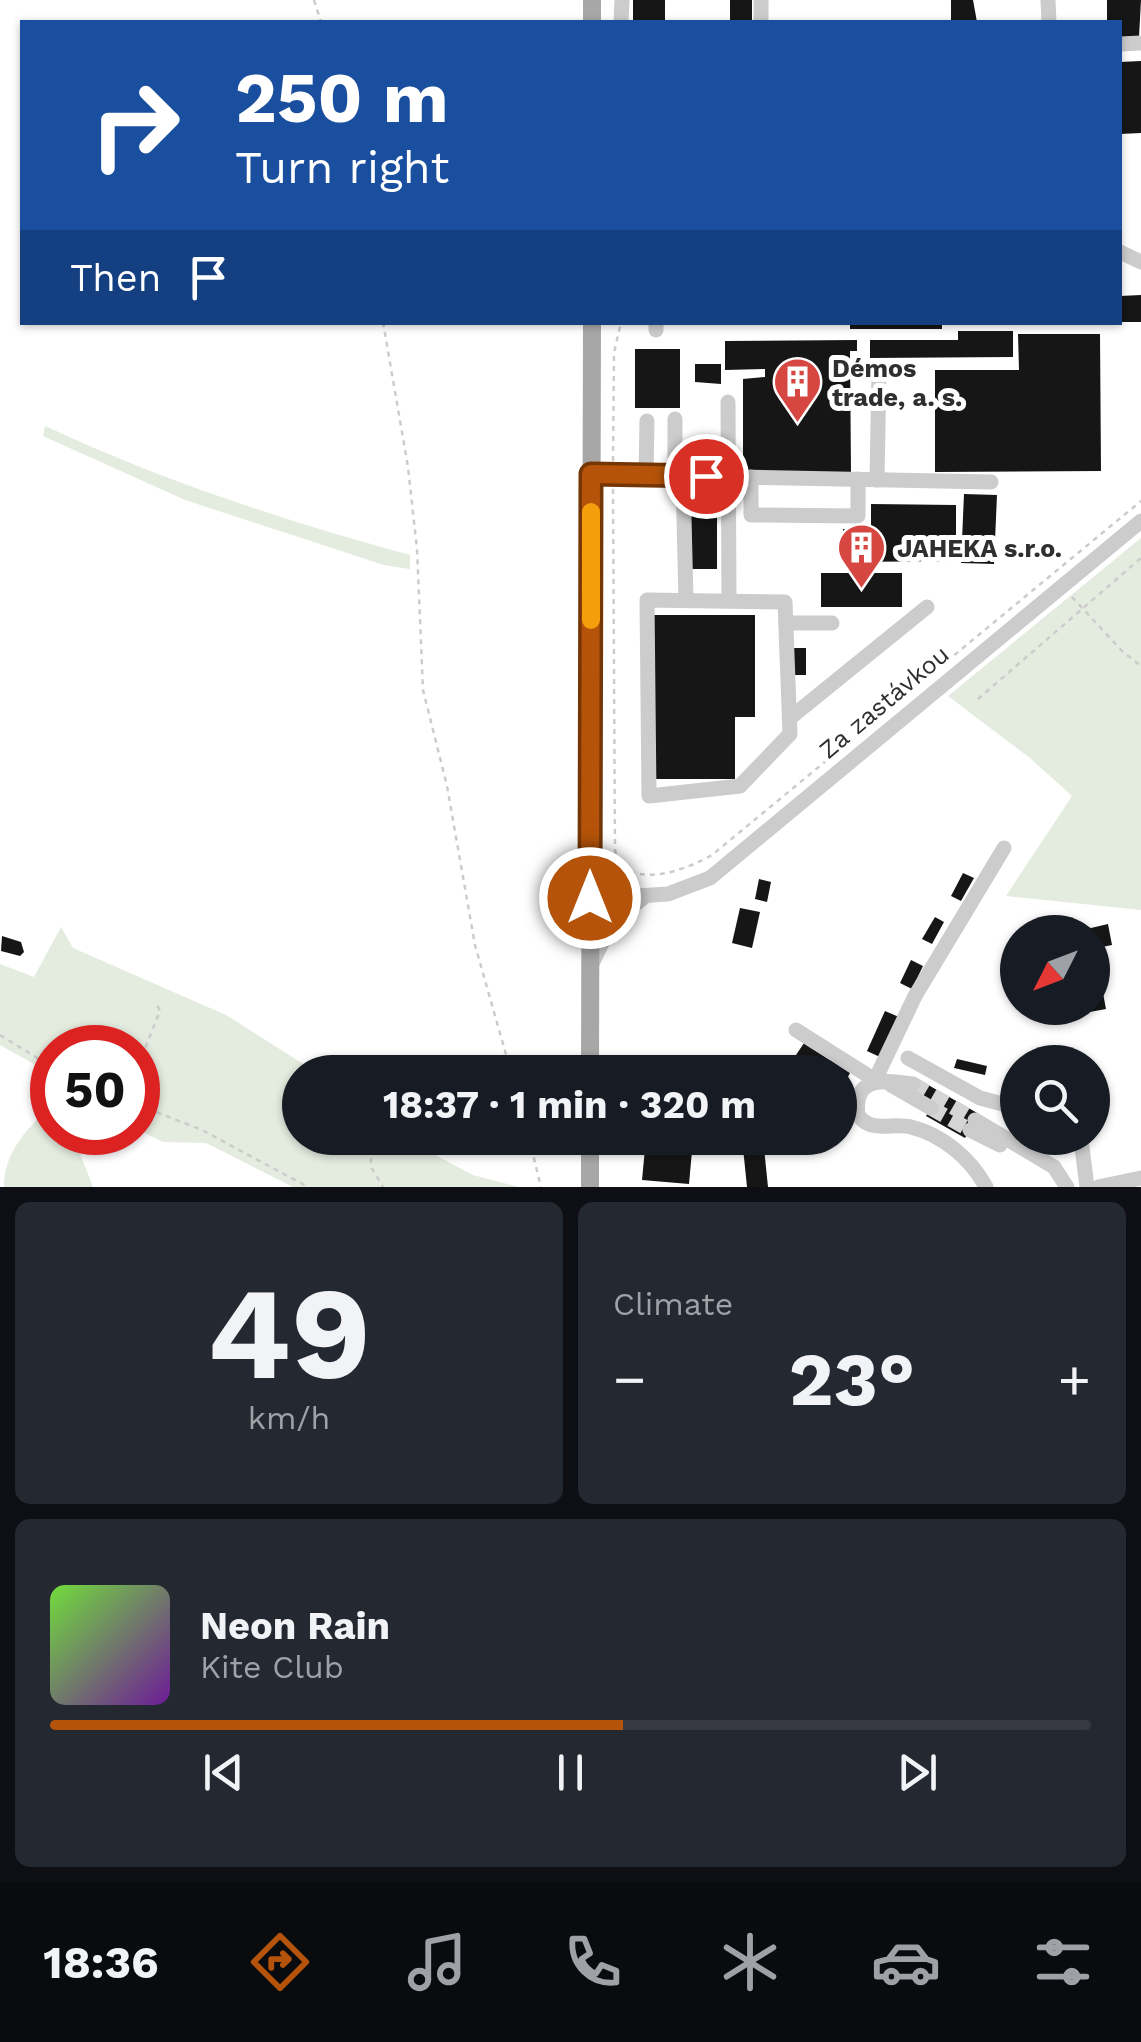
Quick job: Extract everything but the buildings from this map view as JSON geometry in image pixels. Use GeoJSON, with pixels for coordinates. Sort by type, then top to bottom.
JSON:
{"type":"FeatureCollection","features":[{"type":"Feature","properties":{"kind":"main road"},"geometry":{"type":"LineString","coordinates":[[590,1055],[592,325]]}},
{"type":"Feature","properties":{"kind":"main road"},"geometry":{"type":"LineString","coordinates":[[590,1155],[590,1187]]}},
{"type":"Feature","properties":{"kind":"street"},"geometry":{"type":"LineString","coordinates":[[877,480],[878,370]]}},
{"type":"Feature","properties":{"kind":"street"},"geometry":{"type":"LineString","coordinates":[[728,402],[728,601]]}},
{"type":"Feature","properties":{"kind":"street"},"geometry":{"type":"LineString","coordinates":[[675,419],[686,600]]}},
{"type":"Feature","properties":{"kind":"street"},"geometry":{"type":"LineString","coordinates":[[646,421],[646,475]]}},
{"type":"Feature","properties":{"kind":"street"},"geometry":{"type":"LineString","coordinates":[[591,474],[991,482]]}},
{"type":"Feature","properties":{"kind":"street"},"geometry":{"type":"LineString","coordinates":[[751,477],[751,515],[858,516],[858,479]]}},
{"type":"Feature","properties":{"kind":"street","name":"Za zastávkou"},"geometry":{"type":"LineString","coordinates":[[590,898],[682,891],[710,878],[1141,522]]}},
{"type":"Feature","properties":{"kind":"street"},"geometry":{"type":"LineString","coordinates":[[647,600],[728,601],[786,602],[790,734],[740,786],[648,796],[647,600]]}},
{"type":"Feature","properties":{"kind":"street"},"geometry":{"type":"LineString","coordinates":[[790,718],[927,607]]}},
{"type":"Feature","properties":{"kind":"street"},"geometry":{"type":"LineString","coordinates":[[786,623],[832,623]]}},
{"type":"Feature","properties":{"kind":"street"},"geometry":{"type":"LineString","coordinates":[[986,1187],[975,1167],[957,1151],[918,1130],[870,1126],[858,1115],[858,1096],[879,1080],[915,996],[1004,848]]}},
{"type":"Feature","properties":{"kind":"street"},"geometry":{"type":"LineString","coordinates":[[590,850],[619,889],[646,896]]}},
{"type":"Feature","properties":{"kind":"street","name":"Za zastávkou"},"geometry":{"type":"LineString","coordinates":[[590,968],[612,922],[646,896]]}},
{"type":"Feature","properties":{"kind":"street"},"geometry":{"type":"LineString","coordinates":[[796,1030],[930,1108]]}},
{"type":"Feature","properties":{"kind":"street"},"geometry":{"type":"LineString","coordinates":[[908,1058],[980,1098],[1000,1103]]}},
{"type":"Feature","properties":{"kind":"street"},"geometry":{"type":"LineString","coordinates":[[879,1080],[913,1084]]}},
{"type":"Feature","properties":{"kind":"street"},"geometry":{"type":"LineString","coordinates":[[896,1126],[902,1098]]}},
{"type":"Feature","properties":{"kind":"street"},"geometry":{"type":"LineString","coordinates":[[973,1125],[1054,1167],[1067,1187]]}},
{"type":"Feature","properties":{"kind":"street"},"geometry":{"type":"LineString","coordinates":[[1083,1155],[1087,1187]]}},
{"type":"Feature","properties":{"kind":"street"},"geometry":{"type":"LineString","coordinates":[[1098,1187],[1141,1178]]}},
{"type":"Feature","properties":{"kind":"path"},"geometry":{"type":"LineString","coordinates":[[384,325],[410,484],[424,690],[447,786],[476,946],[506,1055]]}},
{"type":"Feature","properties":{"kind":"path"},"geometry":{"type":"LineString","coordinates":[[619,325],[614,352],[615,850],[619,866],[631,872],[682,872],[712,855],[1141,502]]}},
{"type":"Feature","properties":{"kind":"path"},"geometry":{"type":"LineString","coordinates":[[978,700],[1141,558]]}},
{"type":"Feature","properties":{"kind":"path"},"geometry":{"type":"LineString","coordinates":[[1058,590],[1075,598],[1122,651],[1141,666]]}},
{"type":"Feature","properties":{"kind":"path"},"geometry":{"type":"LineString","coordinates":[[154,1025],[160,1011],[156,1003]]}},
{"type":"Feature","properties":{"kind":"path"},"geometry":{"type":"LineString","coordinates":[[0,1034],[30,1053]]}},
{"type":"Feature","properties":{"kind":"path"},"geometry":{"type":"LineString","coordinates":[[160,1114],[202,1130],[308,1187]]}},
{"type":"Feature","properties":{"kind":"path"},"geometry":{"type":"LineString","coordinates":[[370,1155],[372,1173],[383,1187]]}},
{"type":"Feature","properties":{"kind":"path"},"geometry":{"type":"LineString","coordinates":[[533,1155],[541,1187]]}},
{"type":"Feature","properties":{"kind":"shaded area"},"geometry":{"type":"Polygon","coordinates":[[[45,426],[134,465],[225,498],[410,555],[410,569],[384,565],[185,500],[43,436],[45,426]]]}},
{"type":"Feature","properties":{"kind":"shaded area"},"geometry":{"type":"Polygon","coordinates":[[[1141,538],[1141,910],[1006,896],[1072,796],[1030,758],[948,696],[1141,538]]]}},
{"type":"Feature","properties":{"kind":"shaded area"},"geometry":{"type":"Polygon","coordinates":[[[61,927],[73,948],[226,1015],[289,1055],[282,1055],[282,1155],[435,1155],[473,1175],[519,1187],[293,1187],[206,1143],[163,1142],[160,1025],[30,1025],[30,1062],[0,1045],[0,964],[34,977],[61,927]]]}},
{"type":"Feature","properties":{"kind":"shaded area"},"geometry":{"type":"Polygon","coordinates":[[[30,1128],[30,1155],[81,1155],[93,1187],[4,1187],[8,1162],[30,1128]]]}},
{"type":"Feature","properties":{"kind":"tunnel"},"geometry":{"type":"LineString","coordinates":[[913,1084],[975,1120]]}},
{"type":"Feature","properties":{"kind":"tunnel"},"geometry":{"type":"LineString","coordinates":[[931,1108],[970,1130]]}},
{"type":"Feature","properties":{"kind":"slow traffic"},"geometry":{"type":"LineString","coordinates":[[591,512],[591,620]]}},
{"type":"Feature","properties":{"kind":"place","name":"Démos trade, a. s."},"geometry":{"type":"Point","coordinates":[797,424]}},
{"type":"Feature","properties":{"kind":"place","name":"JAHEKA s.r.o."},"geometry":{"type":"Point","coordinates":[862,590]}},
{"type":"Feature","properties":{"kind":"route"},"geometry":{"type":"LineString","coordinates":[[590,898],[591,474],[706,476]]}}]}
